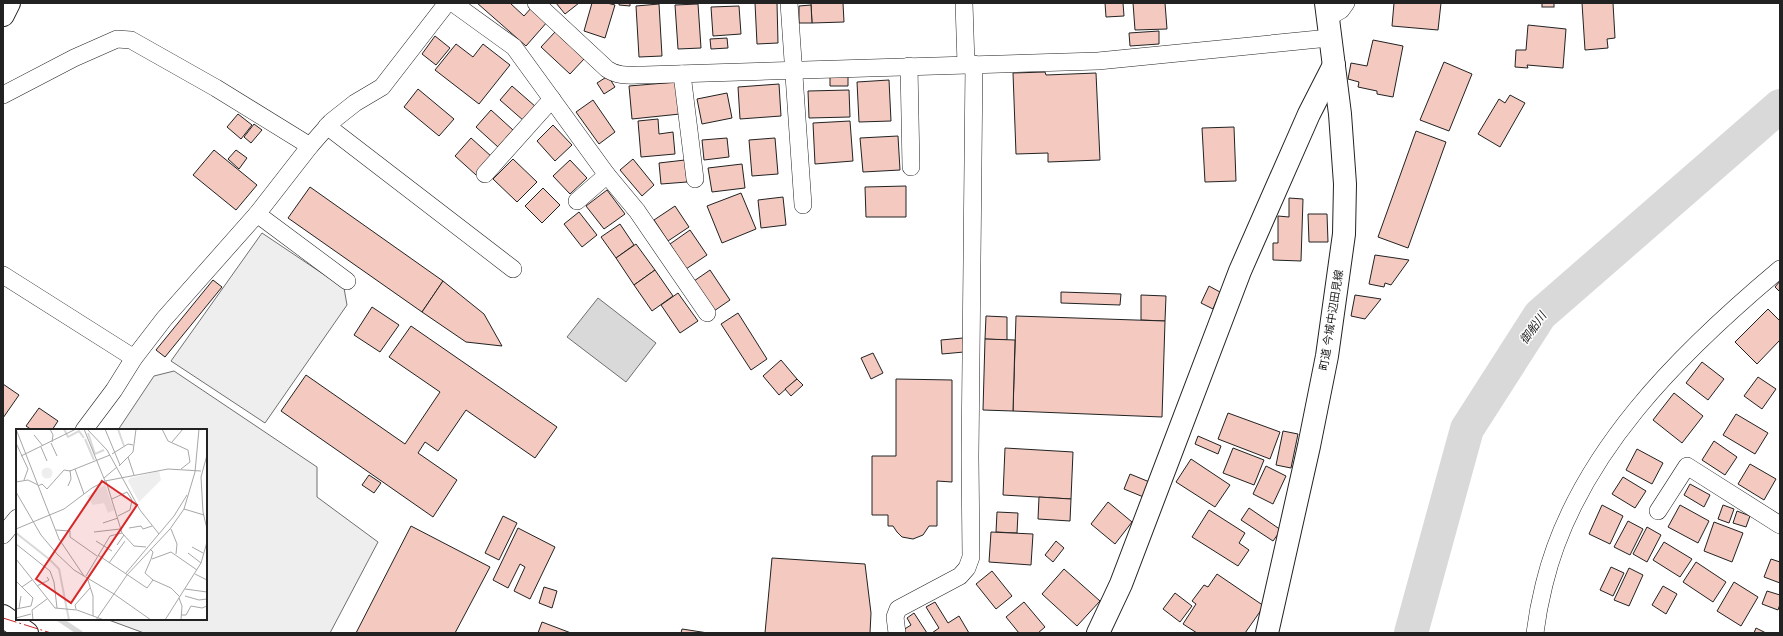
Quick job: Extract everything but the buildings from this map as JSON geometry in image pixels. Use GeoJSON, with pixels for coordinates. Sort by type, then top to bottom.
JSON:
{"type":"FeatureCollection","features":[{"type":"Feature","properties":{"kind":"main road"},"geometry":{"type":"LineString","coordinates":[[3,15],[9,3]]}},
{"type":"Feature","properties":{"kind":"main road","name":"町道 今城中辺田見線"},"geometry":{"type":"LineString","coordinates":[[1267,633],[1327,356],[1343,241],[1345,184],[1340,114],[1327,20]]}},
{"type":"Feature","properties":{"kind":"main road"},"geometry":{"type":"LineString","coordinates":[[1098,633],[1121,584],[1240,271],[1309,114],[1334,65]]}},
{"type":"Feature","properties":{"kind":"main road"},"geometry":{"type":"LineString","coordinates":[[3,616],[27,633]]}},
{"type":"Feature","properties":{"kind":"street"},"geometry":{"type":"LineString","coordinates":[[85,429],[164,318],[257,214],[310,146],[328,126],[355,103],[382,87],[447,3]]}},
{"type":"Feature","properties":{"kind":"street"},"geometry":{"type":"LineString","coordinates":[[453,3],[514,47],[607,175],[637,211],[707,313]]}},
{"type":"Feature","properties":{"kind":"street"},"geometry":{"type":"LineString","coordinates":[[536,3],[613,73],[644,75],[1098,61],[1327,20],[1341,10],[1346,3]]}},
{"type":"Feature","properties":{"kind":"street"},"geometry":{"type":"LineString","coordinates":[[789,3],[803,205]]}},
{"type":"Feature","properties":{"kind":"street"},"geometry":{"type":"LineString","coordinates":[[897,633],[895,617],[898,609],[960,576],[968,568],[971,556],[970,64],[964,3]]}},
{"type":"Feature","properties":{"kind":"street"},"geometry":{"type":"LineString","coordinates":[[3,95],[74,58],[117,39],[131,40],[216,88],[310,146]]}},
{"type":"Feature","properties":{"kind":"street"},"geometry":{"type":"LineString","coordinates":[[909,66],[911,167]]}},
{"type":"Feature","properties":{"kind":"street"},"geometry":{"type":"LineString","coordinates":[[682,74],[695,179]]}},
{"type":"Feature","properties":{"kind":"street"},"geometry":{"type":"LineString","coordinates":[[486,174],[552,99]]}},
{"type":"Feature","properties":{"kind":"street"},"geometry":{"type":"LineString","coordinates":[[328,126],[513,269]]}},
{"type":"Feature","properties":{"kind":"street"},"geometry":{"type":"LineString","coordinates":[[577,201],[607,175]]}},
{"type":"Feature","properties":{"kind":"street"},"geometry":{"type":"LineString","coordinates":[[257,214],[347,281]]}},
{"type":"Feature","properties":{"kind":"street"},"geometry":{"type":"LineString","coordinates":[[1535,633],[1544,584],[1560,535],[1573,507],[1594,469],[1628,418],[1663,378],[1708,334],[1780,269]]}},
{"type":"Feature","properties":{"kind":"street"},"geometry":{"type":"LineString","coordinates":[[3,275],[134,358]]}},
{"type":"Feature","properties":{"kind":"street"},"geometry":{"type":"LineString","coordinates":[[1658,511],[1688,466],[1780,525]]}},
{"type":"Feature","properties":{"kind":"street"},"geometry":{"type":"LineString","coordinates":[[3,535],[16,519]]}},
{"type":"Feature","properties":{"kind":"shaded area"},"geometry":{"type":"Polygon","coordinates":[[[262,233],[344,288],[347,305],[265,423],[171,361],[262,233]]]}},
{"type":"Feature","properties":{"kind":"shaded area"},"geometry":{"type":"Polygon","coordinates":[[[598,298],[656,343],[626,382],[567,337],[598,298]]]}},
{"type":"Feature","properties":{"kind":"shaded area"},"geometry":{"type":"Polygon","coordinates":[[[174,371],[317,467],[317,497],[378,542],[330,633],[144,633],[109,620],[207,620],[207,429],[119,429],[154,376],[174,371]]]}},
{"type":"Feature","properties":{"kind":"waterway","name":"御船川"},"geometry":{"type":"LineString","coordinates":[[1411,633],[1467,429],[1540,315],[1780,106]]}},
{"type":"Feature","properties":{"kind":"waterway"},"geometry":{"type":"LineString","coordinates":[[60,620],[80,633]]}},
{"type":"Feature","properties":{"kind":"power"},"geometry":{"type":"LineString","coordinates":[[3,618],[51,633]]}}]}
